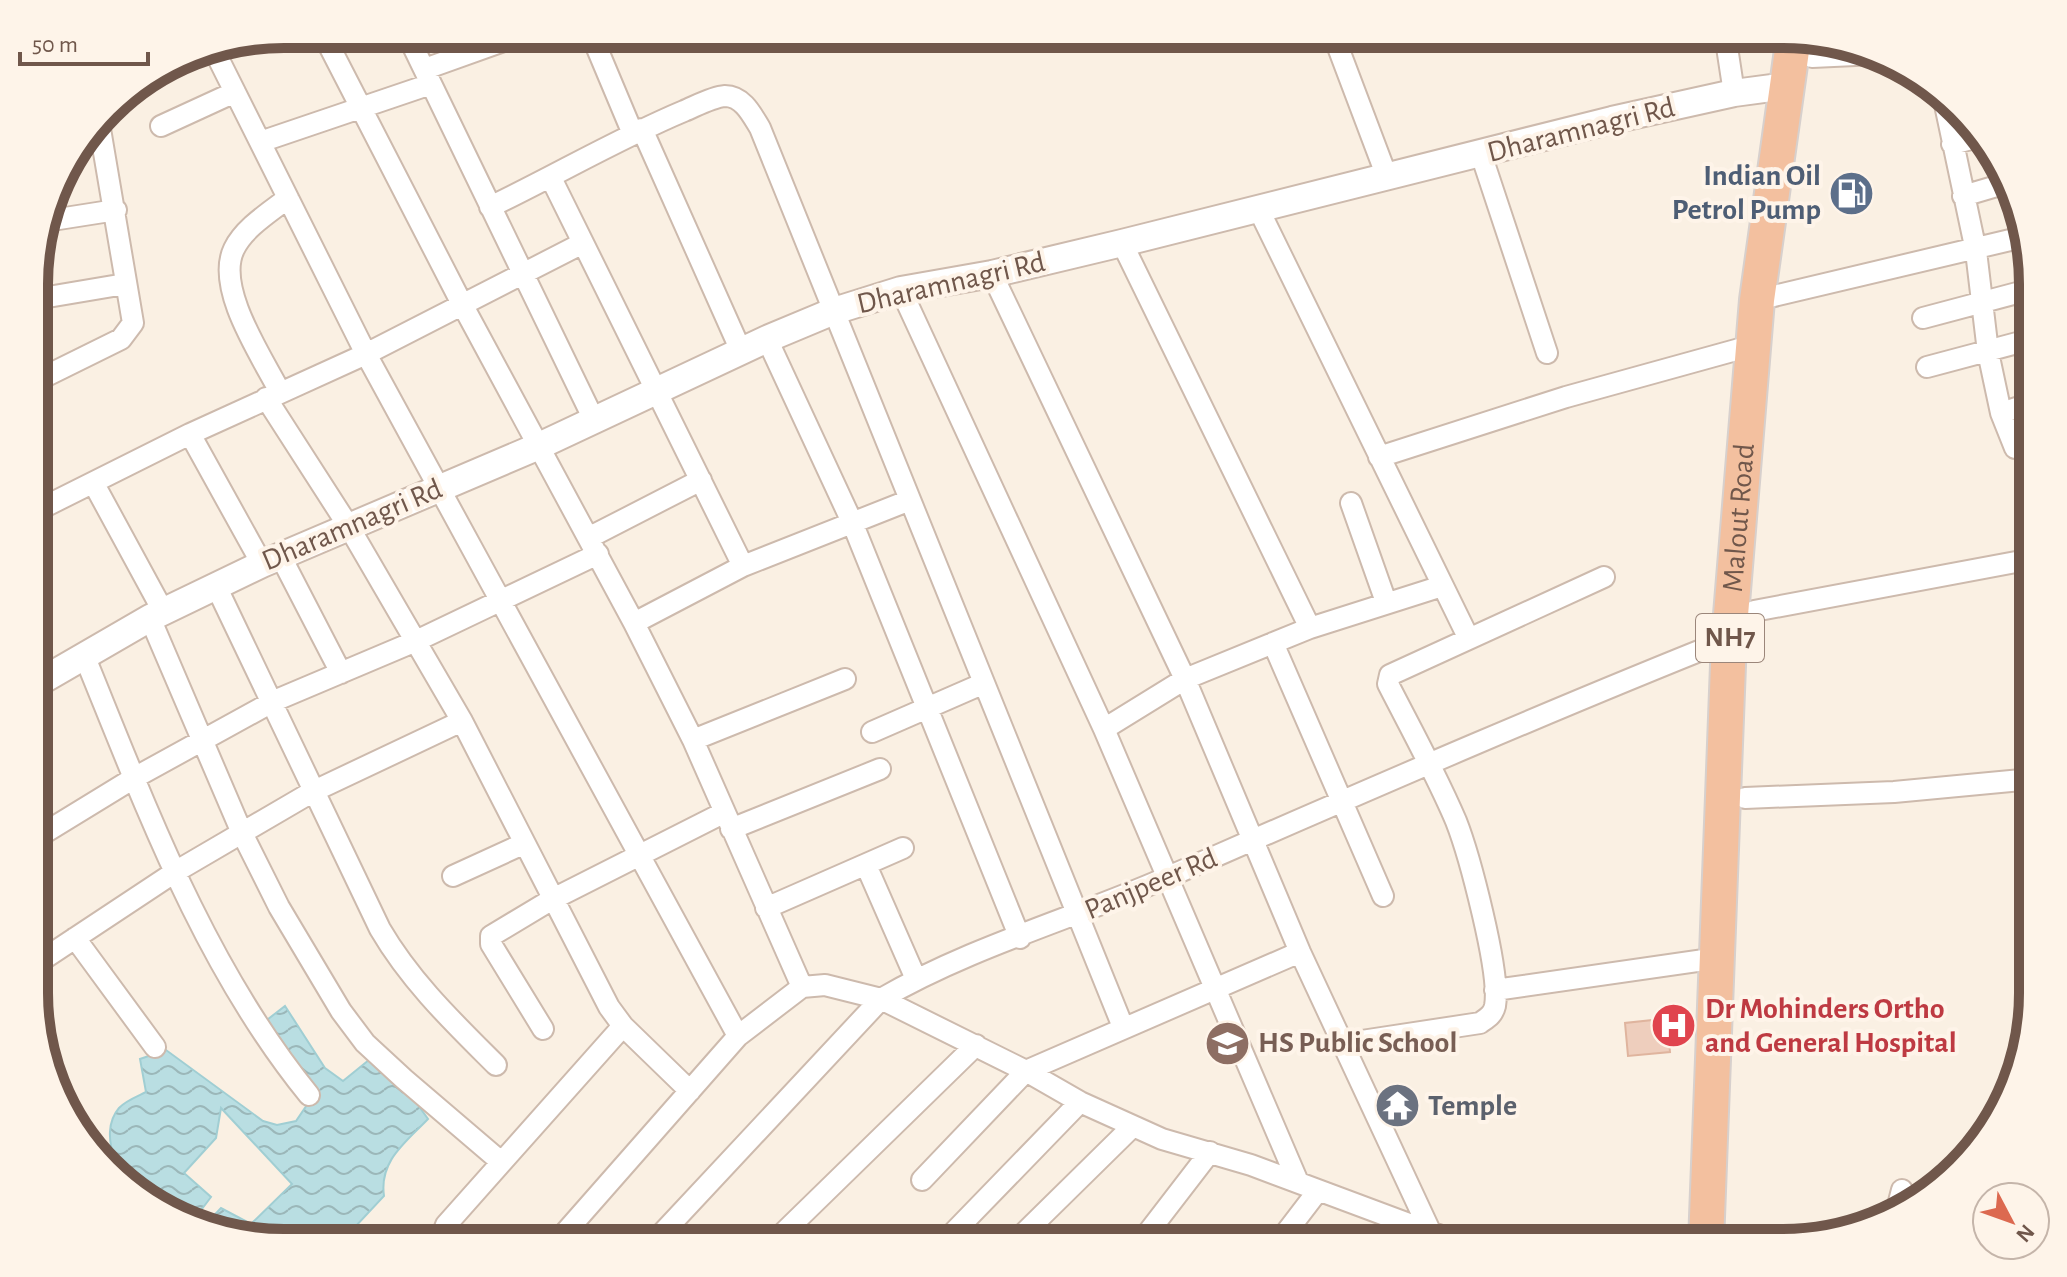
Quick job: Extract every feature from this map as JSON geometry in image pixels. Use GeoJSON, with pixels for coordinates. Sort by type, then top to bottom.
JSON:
{"type":"FeatureCollection","features":[{"type":"Feature","properties":{"kind":"highway","name":"Malout Road"},"geometry":{"type":"LineString","coordinates":[[1729,1228],[1768,298],[1786,86],[1804,49]]}},
{"type":"Feature","properties":{"kind":"highway","name":"Malout Road"},"geometry":{"type":"LineString","coordinates":[[1707,1228],[1729,639],[1754,345],[1768,298],[1806,49]]}},
{"type":"Feature","properties":{"kind":"street"},"geometry":{"type":"LineString","coordinates":[[331,48],[462,304],[594,545],[693,740],[802,987]]}},
{"type":"Feature","properties":{"kind":"street"},"geometry":{"type":"LineString","coordinates":[[414,48],[594,420]]}},
{"type":"Feature","properties":{"kind":"street"},"geometry":{"type":"LineString","coordinates":[[260,142],[364,108],[491,48]]}},
{"type":"Feature","properties":{"kind":"street"},"geometry":{"type":"LineString","coordinates":[[598,48],[741,351]]}},
{"type":"Feature","properties":{"kind":"street"},"geometry":{"type":"LineString","coordinates":[[1338,48],[1387,177]]}},
{"type":"Feature","properties":{"kind":"street"},"geometry":{"type":"LineString","coordinates":[[1727,48],[1734,93]]}},
{"type":"Feature","properties":{"kind":"street"},"geometry":{"type":"LineString","coordinates":[[218,58],[366,354],[738,1036]]}},
{"type":"Feature","properties":{"kind":"street","name":"Dharamnagri Rd"},"geometry":{"type":"LineString","coordinates":[[48,677],[157,614],[216,586],[539,446],[767,339],[834,311],[901,290],[992,274],[1122,243],[1612,120],[1734,93],[1786,86]]}},
{"type":"Feature","properties":{"kind":"street"},"geometry":{"type":"LineString","coordinates":[[161,126],[235,92]]}},
{"type":"Feature","properties":{"kind":"street"},"geometry":{"type":"LineString","coordinates":[[490,207],[638,131],[725,96],[738,100],[749,110],[760,128],[1123,1027]]}},
{"type":"Feature","properties":{"kind":"street"},"geometry":{"type":"LineString","coordinates":[[1947,115],[1976,251],[1988,352],[2001,413],[2015,448],[2018,447]]}},
{"type":"Feature","properties":{"kind":"street"},"geometry":{"type":"LineString","coordinates":[[48,375],[129,332],[133,323],[101,135]]}},
{"type":"Feature","properties":{"kind":"street"},"geometry":{"type":"LineString","coordinates":[[1952,144],[1969,140]]}},
{"type":"Feature","properties":{"kind":"street"},"geometry":{"type":"LineString","coordinates":[[1481,154],[1547,353]]}},
{"type":"Feature","properties":{"kind":"street"},"geometry":{"type":"LineString","coordinates":[[551,178],[743,566]]}},
{"type":"Feature","properties":{"kind":"street"},"geometry":{"type":"LineString","coordinates":[[1963,196],[1997,186]]}},
{"type":"Feature","properties":{"kind":"street"},"geometry":{"type":"LineString","coordinates":[[288,198],[252,227],[235,247],[228,276],[273,395],[462,721],[551,900],[623,1026],[690,1091]]}},
{"type":"Feature","properties":{"kind":"street"},"geometry":{"type":"LineString","coordinates":[[1258,208],[1468,637]]}},
{"type":"Feature","properties":{"kind":"street"},"geometry":{"type":"LineString","coordinates":[[57,219],[116,210]]}},
{"type":"Feature","properties":{"kind":"street"},"geometry":{"type":"LineString","coordinates":[[1768,298],[2014,240]]}},
{"type":"Feature","properties":{"kind":"street"},"geometry":{"type":"LineString","coordinates":[[48,505],[190,434],[366,354],[583,243]]}},
{"type":"Feature","properties":{"kind":"street"},"geometry":{"type":"LineString","coordinates":[[1122,243],[1310,628]]}},
{"type":"Feature","properties":{"kind":"street"},"geometry":{"type":"LineString","coordinates":[[992,274],[1185,679],[1300,952],[1423,1228]]}},
{"type":"Feature","properties":{"kind":"street"},"geometry":{"type":"LineString","coordinates":[[48,297],[125,284]]}},
{"type":"Feature","properties":{"kind":"street"},"geometry":{"type":"LineString","coordinates":[[901,290],[1104,729],[1214,988],[1307,1187]]}},
{"type":"Feature","properties":{"kind":"street"},"geometry":{"type":"LineString","coordinates":[[1923,318],[2018,293]]}},
{"type":"Feature","properties":{"kind":"street"},"geometry":{"type":"LineString","coordinates":[[767,339],[852,522],[1020,938]]}},
{"type":"Feature","properties":{"kind":"street"},"geometry":{"type":"LineString","coordinates":[[1927,367],[2018,343]]}},
{"type":"Feature","properties":{"kind":"street"},"geometry":{"type":"LineString","coordinates":[[1379,457],[1566,397],[1754,345]]}},
{"type":"Feature","properties":{"kind":"street"},"geometry":{"type":"LineString","coordinates":[[2001,413],[2018,408]]}},
{"type":"Feature","properties":{"kind":"street"},"geometry":{"type":"LineString","coordinates":[[190,434],[341,673]]}},
{"type":"Feature","properties":{"kind":"street"},"geometry":{"type":"LineString","coordinates":[[48,831],[134,778],[274,701],[416,641],[502,600],[701,480]]}},
{"type":"Feature","properties":{"kind":"street"},"geometry":{"type":"LineString","coordinates":[[94,484],[157,614],[242,833],[318,975],[365,1043],[449,1120],[475,1137],[500,1161]]}},
{"type":"Feature","properties":{"kind":"street"},"geometry":{"type":"LineString","coordinates":[[634,623],[743,566],[910,500]]}},
{"type":"Feature","properties":{"kind":"street"},"geometry":{"type":"LineString","coordinates":[[1351,503],[1386,602]]}},
{"type":"Feature","properties":{"kind":"street"},"geometry":{"type":"LineString","coordinates":[[1754,611],[2018,562]]}},
{"type":"Feature","properties":{"kind":"street"},"geometry":{"type":"LineString","coordinates":[[1342,1044],[1480,1023],[1490,1017],[1495,1007],[1495,990],[1468,856],[1429,764],[1388,684],[1390,675],[1604,577]]}},
{"type":"Feature","properties":{"kind":"street"},"geometry":{"type":"LineString","coordinates":[[216,586],[274,701],[312,792],[400,964],[496,1065]]}},
{"type":"Feature","properties":{"kind":"street"},"geometry":{"type":"LineString","coordinates":[[1104,729],[1185,679],[1310,628],[1442,586]]}},
{"type":"Feature","properties":{"kind":"street","name":"Panjpeer Rd"},"geometry":{"type":"LineString","coordinates":[[673,1229],[881,999],[916,979],[1076,916],[1729,639]]}},
{"type":"Feature","properties":{"kind":"street"},"geometry":{"type":"LineString","coordinates":[[1273,643],[1383,896]]}},
{"type":"Feature","properties":{"kind":"street"},"geometry":{"type":"LineString","coordinates":[[84,655],[175,872],[254,1022],[309,1095]]}},
{"type":"Feature","properties":{"kind":"street"},"geometry":{"type":"LineString","coordinates":[[693,740],[845,679]]}},
{"type":"Feature","properties":{"kind":"street"},"geometry":{"type":"LineString","coordinates":[[872,732],[982,684]]}},
{"type":"Feature","properties":{"kind":"street"},"geometry":{"type":"LineString","coordinates":[[48,956],[175,872],[312,792],[462,721]]}},
{"type":"Feature","properties":{"kind":"street"},"geometry":{"type":"LineString","coordinates":[[543,1029],[491,944],[491,936],[551,900],[638,855],[880,769]]}},
{"type":"Feature","properties":{"kind":"street"},"geometry":{"type":"LineString","coordinates":[[1745,798],[1894,792],[2018,780]]}},
{"type":"Feature","properties":{"kind":"street"},"geometry":{"type":"LineString","coordinates":[[453,876],[523,844]]}},
{"type":"Feature","properties":{"kind":"street"},"geometry":{"type":"LineString","coordinates":[[766,908],[903,848]]}},
{"type":"Feature","properties":{"kind":"street"},"geometry":{"type":"LineString","coordinates":[[866,865],[916,979]]}},
{"type":"Feature","properties":{"kind":"street"},"geometry":{"type":"LineString","coordinates":[[75,938],[155,1047]]}},
{"type":"Feature","properties":{"kind":"street"},"geometry":{"type":"LineString","coordinates":[[922,1180],[1026,1071],[1300,952]]}},
{"type":"Feature","properties":{"kind":"street"},"geometry":{"type":"LineString","coordinates":[[1495,990],[1718,958]]}},
{"type":"Feature","properties":{"kind":"street"},"geometry":{"type":"LineString","coordinates":[[569,1229],[738,1036],[802,987],[825,985],[881,999],[976,1045],[1080,1102],[1162,1139],[1210,1152],[1307,1187],[1404,1228]]}},
{"type":"Feature","properties":{"kind":"street"},"geometry":{"type":"LineString","coordinates":[[445,1229],[500,1161],[623,1026]]}},
{"type":"Feature","properties":{"kind":"street"},"geometry":{"type":"LineString","coordinates":[[794,1229],[976,1045]]}},
{"type":"Feature","properties":{"kind":"street"},"geometry":{"type":"LineString","coordinates":[[957,1229],[1080,1102]]}},
{"type":"Feature","properties":{"kind":"street"},"geometry":{"type":"LineString","coordinates":[[1029,1229],[1133,1126]]}},
{"type":"Feature","properties":{"kind":"street"},"geometry":{"type":"LineString","coordinates":[[1152,1228],[1210,1152]]}},
{"type":"Feature","properties":{"kind":"street"},"geometry":{"type":"LineString","coordinates":[[1286,1228],[1307,1187]]}},
{"type":"Feature","properties":{"kind":"street"},"geometry":{"type":"LineString","coordinates":[[1900,1197],[1902,1190]]}},
{"type":"Feature","properties":{"kind":"water"},"geometry":{"type":"Polygon","coordinates":[[[285,1006],[325,1068],[343,1081],[375,1055],[400,1080],[428,1119],[396,1153],[386,1173],[384,1196],[353,1229],[253,1227],[212,1217],[221,1208],[251,1224],[292,1184],[221,1108],[216,1138],[184,1173],[211,1197],[199,1213],[153,1189],[114,1156],[110,1132],[113,1119],[119,1108],[146,1092],[140,1059],[166,1050],[263,1121],[277,1125],[296,1121],[315,1093],[263,1023],[285,1006]]]}},
{"type":"Feature","properties":{"kind":"building"},"geometry":{"type":"Polygon","coordinates":[[[1690,1016],[1691,1031],[1675,1032],[1676,1041],[1669,1042],[1670,1052],[1628,1056],[1625,1023],[1690,1016]]]}},
{"type":"Feature","properties":{"kind":"place","name":"Indian Oil Petrol Pump"},"geometry":{"type":"Point","coordinates":[1852,193]}},
{"type":"Feature","properties":{"kind":"place","name":"Dr Mohinders Ortho and General Hospital"},"geometry":{"type":"Point","coordinates":[1674,1026]}},
{"type":"Feature","properties":{"kind":"place","name":"HS Public School"},"geometry":{"type":"Point","coordinates":[1227,1043]}},
{"type":"Feature","properties":{"kind":"place","name":"Temple"},"geometry":{"type":"Point","coordinates":[1397,1106]}}]}
